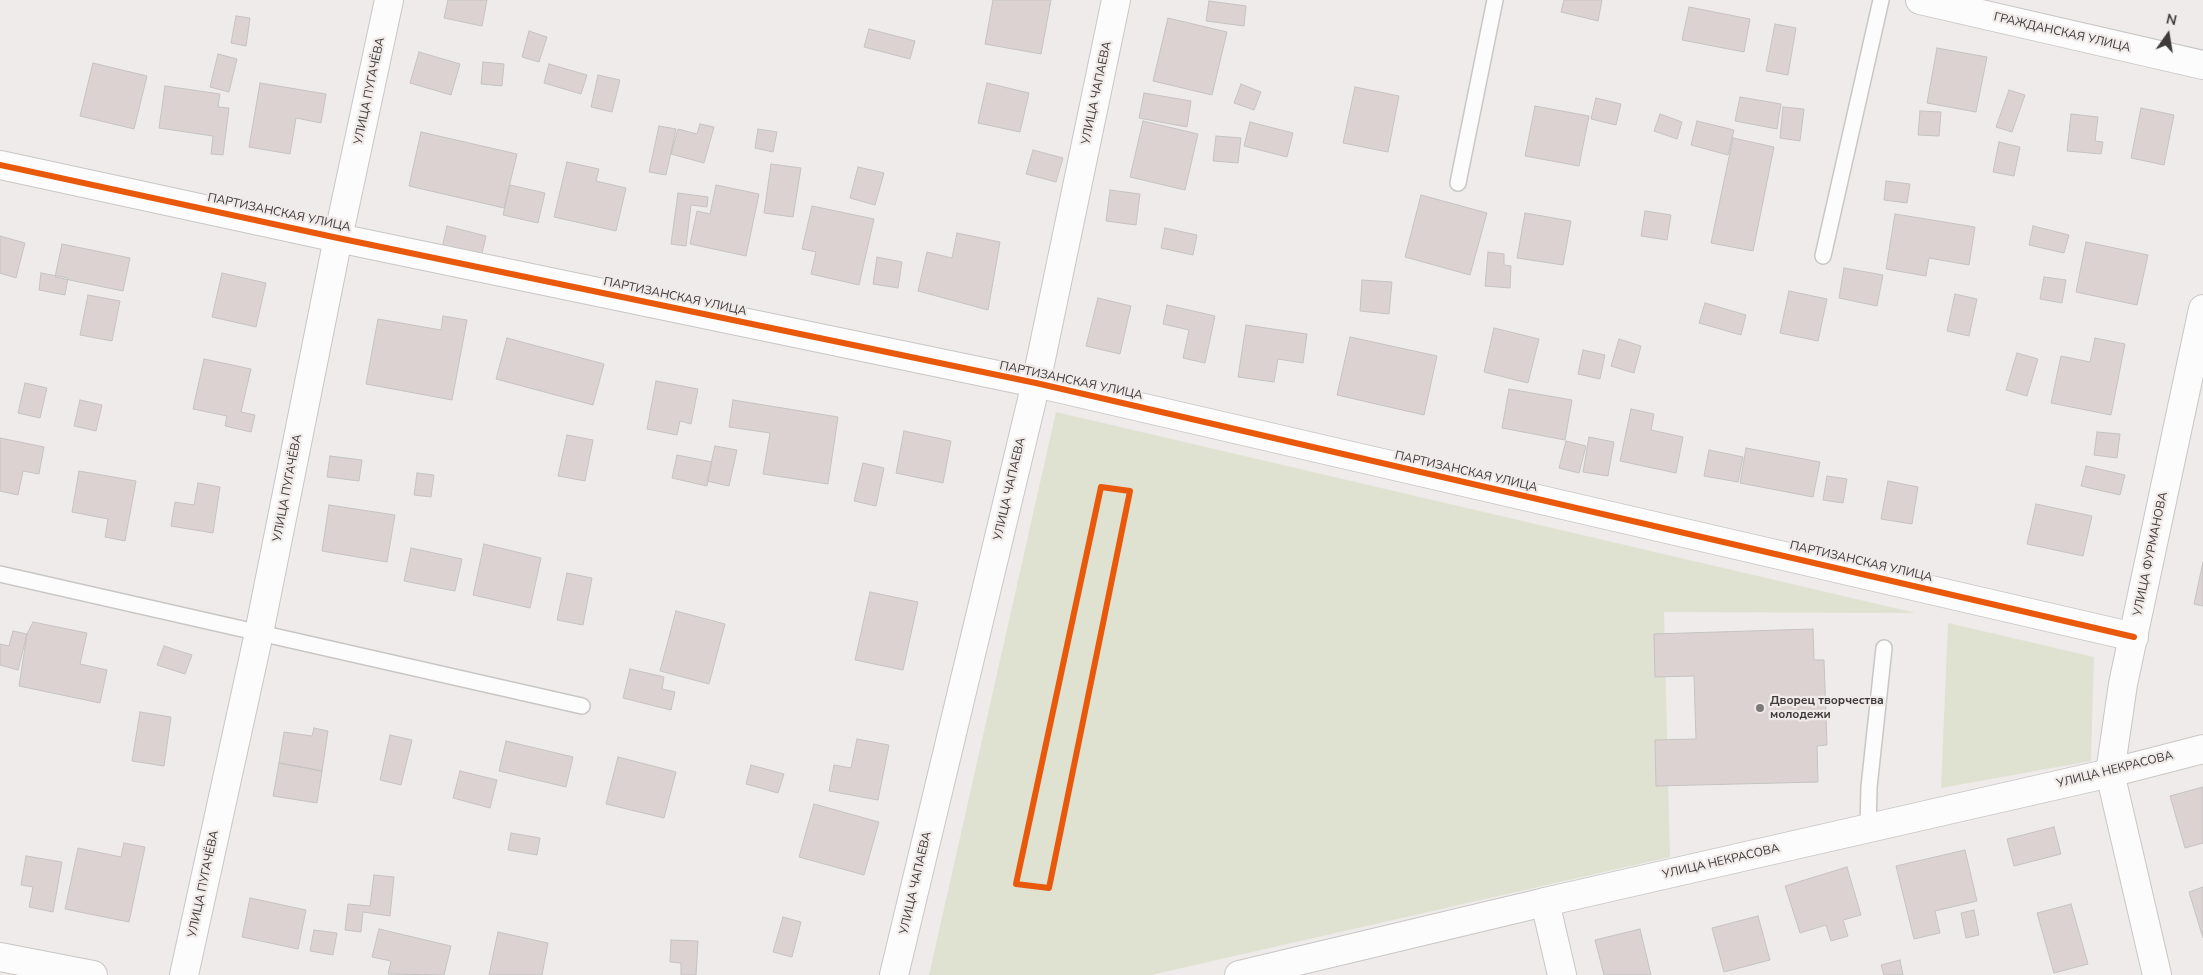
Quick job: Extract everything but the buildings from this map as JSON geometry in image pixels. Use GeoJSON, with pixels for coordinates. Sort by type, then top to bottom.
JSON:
{"type":"FeatureCollection","features":[{"type":"Feature","properties":{"kind":"street","name":"УЛИЦА ПУГАЧЁВА"},"geometry":{"type":"LineString","coordinates":[[184,975],[259,633],[338,238],[389,0]]}},
{"type":"Feature","properties":{"kind":"street","name":"УЛИЦА ЧАПАЕВА"},"geometry":{"type":"LineString","coordinates":[[894,975],[1036,383],[1116,0]]}},
{"type":"Feature","properties":{"kind":"street","name":"ГРАЖДАНСКАЯ УЛИЦА"},"geometry":{"type":"LineString","coordinates":[[1920,0],[2203,65]]}},
{"type":"Feature","properties":{"kind":"street","name":"ПАРТИЗАНСКАЯ УЛИЦА"},"geometry":{"type":"LineString","coordinates":[[0,165],[338,238],[1036,383],[2134,637]]}},
{"type":"Feature","properties":{"kind":"street","name":"УЛИЦА ФУРМАНОВА"},"geometry":{"type":"LineString","coordinates":[[2157,975],[2110,772],[2124,684],[2203,309]]}},
{"type":"Feature","properties":{"kind":"street","name":"УЛИЦА НЕКРАСОВА"},"geometry":{"type":"LineString","coordinates":[[1239,975],[2203,749]]}},
{"type":"Feature","properties":{"kind":"street"},"geometry":{"type":"LineString","coordinates":[[1545,902],[1562,975]]}},
{"type":"Feature","properties":{"kind":"street"},"geometry":{"type":"LineString","coordinates":[[0,957],[93,975]]}},
{"type":"Feature","properties":{"kind":"lane"},"geometry":{"type":"LineString","coordinates":[[1458,183],[1495,0]]}},
{"type":"Feature","properties":{"kind":"lane"},"geometry":{"type":"LineString","coordinates":[[1823,256],[1881,0]]}},
{"type":"Feature","properties":{"kind":"lane"},"geometry":{"type":"LineString","coordinates":[[0,574],[582,706]]}},
{"type":"Feature","properties":{"kind":"lane"},"geometry":{"type":"LineString","coordinates":[[1868,828],[1869,787],[1884,648]]}},
{"type":"Feature","properties":{"kind":"green space"},"geometry":{"type":"Polygon","coordinates":[[[1056,412],[1916,613],[1664,612],[1670,857],[1151,975],[929,975],[1056,412]]]}},
{"type":"Feature","properties":{"kind":"green space"},"geometry":{"type":"Polygon","coordinates":[[[1948,623],[2094,657],[2091,761],[1941,788],[1948,623]]]}},
{"type":"Feature","properties":{"kind":"cycle path"},"geometry":{"type":"LineString","coordinates":[[0,165],[338,238],[1036,383],[2134,637]]}},
{"type":"Feature","properties":{"kind":"cycle path"},"geometry":{"type":"LineString","coordinates":[[1101,487],[1130,491],[1049,888],[1016,884],[1101,487]]}},
{"type":"Feature","properties":{"kind":"place","name":"Дворец творчества молодежи"},"geometry":{"type":"Point","coordinates":[1760,708]}}]}
